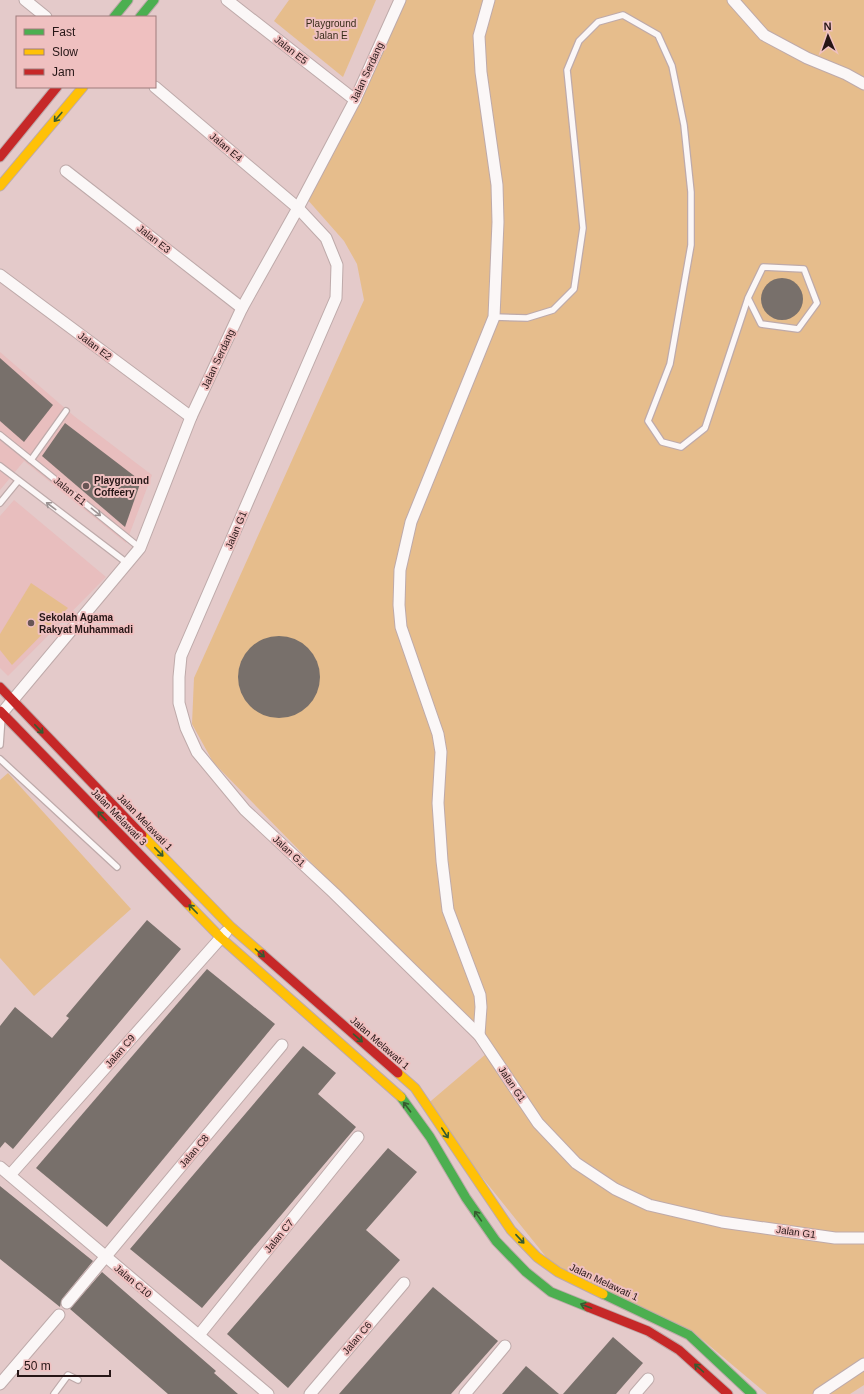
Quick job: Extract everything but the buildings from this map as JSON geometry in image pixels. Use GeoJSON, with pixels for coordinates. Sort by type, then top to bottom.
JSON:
{"type":"FeatureCollection","features":[{"type":"Feature","properties":{"kind":"street"},"geometry":{"type":"LineString","coordinates":[[25,0],[45,16]]}},
{"type":"Feature","properties":{"kind":"street"},"geometry":{"type":"LineString","coordinates":[[115,16],[128,0]]}},
{"type":"Feature","properties":{"kind":"street"},"geometry":{"type":"LineString","coordinates":[[141,16],[154,0]]}},
{"type":"Feature","properties":{"kind":"street","name":"Jalan E5"},"geometry":{"type":"LineString","coordinates":[[227,0],[355,100]]}},
{"type":"Feature","properties":{"kind":"street","name":"Jalan Serdang"},"geometry":{"type":"LineString","coordinates":[[1,712],[12,701],[140,548],[191,417],[242,308],[298,208],[355,100],[400,0]]}},
{"type":"Feature","properties":{"kind":"street"},"geometry":{"type":"LineString","coordinates":[[479,1035],[482,1007],[480,995],[448,910],[446,896],[438,804],[441,752],[438,734],[401,628],[399,605],[400,570],[411,522],[494,316],[498,222],[497,185],[481,72],[479,36],[488,0]]}},
{"type":"Feature","properties":{"kind":"street"},"geometry":{"type":"LineString","coordinates":[[733,0],[764,35],[807,58],[846,74],[864,84]]}},
{"type":"Feature","properties":{"kind":"street"},"geometry":{"type":"LineString","coordinates":[[0,157],[56,88]]}},
{"type":"Feature","properties":{"kind":"street"},"geometry":{"type":"LineString","coordinates":[[0,186],[81,88]]}},
{"type":"Feature","properties":{"kind":"street","name":"Jalan E4"},"geometry":{"type":"LineString","coordinates":[[156,88],[298,208]]}},
{"type":"Feature","properties":{"kind":"street","name":"Jalan E3"},"geometry":{"type":"LineString","coordinates":[[66,171],[242,308]]}},
{"type":"Feature","properties":{"kind":"street","name":"Jalan G1"},"geometry":{"type":"LineString","coordinates":[[298,208],[326,238],[337,265],[336,298],[181,656],[178,677],[179,702],[186,728],[197,752],[245,810],[334,893],[479,1035],[538,1123],[576,1163],[615,1189],[649,1205],[722,1222],[835,1238],[864,1238]]}},
{"type":"Feature","properties":{"kind":"street","name":"Jalan E2"},"geometry":{"type":"LineString","coordinates":[[0,275],[191,417]]}},
{"type":"Feature","properties":{"kind":"street","name":"Jalan Melawati 1"},"geometry":{"type":"LineString","coordinates":[[0,687],[231,927],[416,1088],[488,1198],[511,1230],[537,1257],[558,1272],[689,1335],[752,1394]]}},
{"type":"Feature","properties":{"kind":"street","name":"Jalan Melawati 3"},"geometry":{"type":"LineString","coordinates":[[1,712],[220,937]]}},
{"type":"Feature","properties":{"kind":"street","name":"Jalan C9"},"geometry":{"type":"LineString","coordinates":[[10,1175],[220,937],[231,927]]}},
{"type":"Feature","properties":{"kind":"street"},"geometry":{"type":"LineString","coordinates":[[220,937],[400,1096],[430,1137],[466,1198],[496,1242],[526,1272],[551,1292],[648,1332],[673,1346],[728,1394]]}},
{"type":"Feature","properties":{"kind":"street","name":"Jalan C8"},"geometry":{"type":"LineString","coordinates":[[67,1303],[282,1045]]}},
{"type":"Feature","properties":{"kind":"street","name":"Jalan C7"},"geometry":{"type":"LineString","coordinates":[[199,1336],[358,1137]]}},
{"type":"Feature","properties":{"kind":"street","name":"Jalan C10"},"geometry":{"type":"LineString","coordinates":[[0,1167],[268,1394]]}},
{"type":"Feature","properties":{"kind":"street","name":"Jalan C6"},"geometry":{"type":"LineString","coordinates":[[310,1394],[404,1283]]}},
{"type":"Feature","properties":{"kind":"street"},"geometry":{"type":"LineString","coordinates":[[0,1384],[59,1315]]}},
{"type":"Feature","properties":{"kind":"street"},"geometry":{"type":"LineString","coordinates":[[466,1394],[505,1346]]}},
{"type":"Feature","properties":{"kind":"street"},"geometry":{"type":"LineString","coordinates":[[819,1394],[864,1364]]}},
{"type":"Feature","properties":{"kind":"street"},"geometry":{"type":"LineString","coordinates":[[634,1394],[648,1379]]}},
{"type":"Feature","properties":{"kind":"lane"},"geometry":{"type":"LineString","coordinates":[[494,316],[528,318],[553,310],[574,289],[582,228],[567,70],[579,41],[598,22],[623,15],[658,35],[672,66],[684,125],[691,192],[691,245],[670,364],[648,421],[662,442],[681,447],[705,428],[748,298],[763,267],[804,269],[817,303],[798,329],[761,324],[748,298]]}},
{"type":"Feature","properties":{"kind":"lane"},"geometry":{"type":"LineString","coordinates":[[31,460],[66,411]]}},
{"type":"Feature","properties":{"kind":"lane","name":"Jalan E1"},"geometry":{"type":"LineString","coordinates":[[0,434],[140,548]]}},
{"type":"Feature","properties":{"kind":"lane"},"geometry":{"type":"LineString","coordinates":[[0,466],[127,563]]}},
{"type":"Feature","properties":{"kind":"lane"},"geometry":{"type":"LineString","coordinates":[[0,502],[18,481]]}},
{"type":"Feature","properties":{"kind":"lane"},"geometry":{"type":"LineString","coordinates":[[0,745],[1,712]]}},
{"type":"Feature","properties":{"kind":"lane"},"geometry":{"type":"LineString","coordinates":[[0,759],[117,867]]}},
{"type":"Feature","properties":{"kind":"lane"},"geometry":{"type":"LineString","coordinates":[[54,1394],[68,1375],[78,1380]]}},
{"type":"Feature","properties":{"kind":"shaded area"},"geometry":{"type":"Polygon","coordinates":[[[0,352],[74,416],[152,475],[126,543],[24,461],[0,490],[0,352]]]}},
{"type":"Feature","properties":{"kind":"shaded area","name":"Sekolah Agama Rakyat Muhammadi"},"geometry":{"type":"Polygon","coordinates":[[[14,500],[106,577],[8,676],[0,668],[0,516],[14,500]]]}},
{"type":"Feature","properties":{"kind":"green space","name":"Playground Jalan E"},"geometry":{"type":"Polygon","coordinates":[[[289,0],[376,0],[343,77],[274,21],[289,0]]]}},
{"type":"Feature","properties":{"kind":"green space"},"geometry":{"type":"Polygon","coordinates":[[[401,0],[864,0],[864,1385],[850,1394],[767,1394],[692,1331],[555,1268],[425,1106],[486,1054],[457,1012],[213,762],[192,724],[194,678],[364,300],[357,264],[344,241],[307,199],[401,0]]]}},
{"type":"Feature","properties":{"kind":"green space"},"geometry":{"type":"Polygon","coordinates":[[[31,583],[68,608],[12,665],[0,650],[0,634],[31,583]]]}},
{"type":"Feature","properties":{"kind":"green space"},"geometry":{"type":"Polygon","coordinates":[[[8,773],[131,909],[34,996],[0,958],[0,780],[8,773]]]}},
{"type":"Feature","properties":{"kind":"traffic: fast"},"geometry":{"type":"LineString","coordinates":[[115,16],[128,0]]}},
{"type":"Feature","properties":{"kind":"traffic: fast"},"geometry":{"type":"LineString","coordinates":[[141,16],[154,0]]}},
{"type":"Feature","properties":{"kind":"traffic: fast"},"geometry":{"type":"LineString","coordinates":[[401,1097],[430,1137],[466,1198],[496,1241],[526,1272],[551,1292],[588,1307]]}},
{"type":"Feature","properties":{"kind":"traffic: fast"},"geometry":{"type":"LineString","coordinates":[[603,1294],[689,1335],[752,1394]]}},
{"type":"Feature","properties":{"kind":"traffic: slow"},"geometry":{"type":"LineString","coordinates":[[0,186],[82,88]]}},
{"type":"Feature","properties":{"kind":"traffic: slow"},"geometry":{"type":"LineString","coordinates":[[142,835],[231,927],[262,954]]}},
{"type":"Feature","properties":{"kind":"traffic: slow"},"geometry":{"type":"LineString","coordinates":[[187,903],[220,937],[401,1097]]}},
{"type":"Feature","properties":{"kind":"traffic: slow"},"geometry":{"type":"LineString","coordinates":[[398,1073],[415,1088],[511,1230],[537,1257],[558,1272],[603,1294]]}},
{"type":"Feature","properties":{"kind":"traffic: jam"},"geometry":{"type":"LineString","coordinates":[[0,157],[56,88]]}},
{"type":"Feature","properties":{"kind":"traffic: jam"},"geometry":{"type":"LineString","coordinates":[[0,687],[142,835]]}},
{"type":"Feature","properties":{"kind":"traffic: jam"},"geometry":{"type":"LineString","coordinates":[[0,711],[187,903]]}},
{"type":"Feature","properties":{"kind":"traffic: jam"},"geometry":{"type":"LineString","coordinates":[[262,954],[398,1073]]}},
{"type":"Feature","properties":{"kind":"traffic: jam"},"geometry":{"type":"LineString","coordinates":[[588,1307],[648,1331],[679,1350],[728,1394]]}},
{"type":"Feature","properties":{"kind":"place","name":"Playground Coffeery"},"geometry":{"type":"Point","coordinates":[86,486]}},
{"type":"Feature","properties":{"kind":"place","name":"Sekolah Agama Rakyat Muhammadi"},"geometry":{"type":"Point","coordinates":[31,623]}}]}
